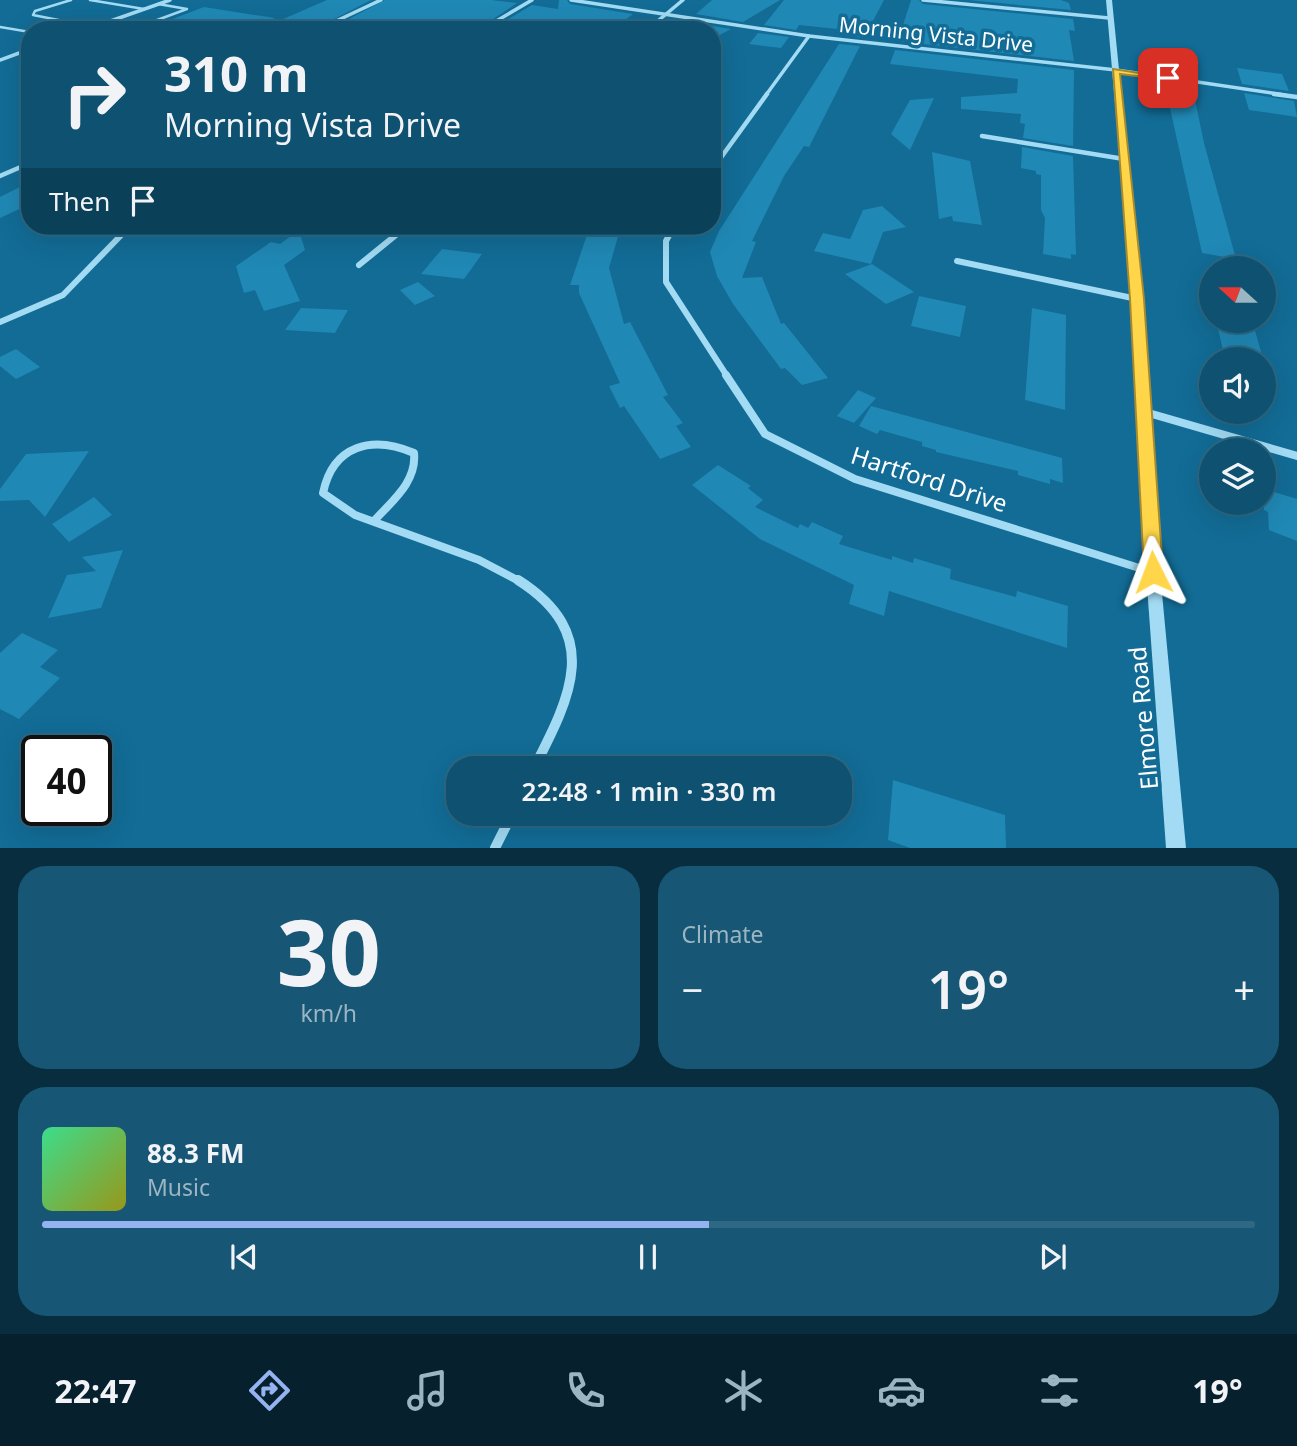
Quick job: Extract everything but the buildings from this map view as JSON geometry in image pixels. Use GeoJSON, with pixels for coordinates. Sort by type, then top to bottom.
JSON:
{"type":"FeatureCollection","features":[{"type":"Feature","properties":{"kind":"street"},"geometry":{"type":"LineString","coordinates":[[112,21],[170,0]]}},
{"type":"Feature","properties":{"kind":"street"},"geometry":{"type":"LineString","coordinates":[[336,21],[381,0]]}},
{"type":"Feature","properties":{"kind":"street"},"geometry":{"type":"LineString","coordinates":[[496,21],[532,0]]}},
{"type":"Feature","properties":{"kind":"street","name":"Morning Vista Drive"},"geometry":{"type":"LineString","coordinates":[[571,0],[717,21]]}},
{"type":"Feature","properties":{"kind":"street"},"geometry":{"type":"LineString","coordinates":[[658,21],[683,0]]}},
{"type":"Feature","properties":{"kind":"street"},"geometry":{"type":"LineString","coordinates":[[923,0],[1109,18]]}},
{"type":"Feature","properties":{"kind":"street","name":"Elmore Road"},"geometry":{"type":"LineString","coordinates":[[1109,0],[1137,299],[1153,572],[1176,848]]}},
{"type":"Feature","properties":{"kind":"street","name":"Morning Vista Drive"},"geometry":{"type":"LineString","coordinates":[[721,22],[809,36],[1116,70],[1297,97]]}},
{"type":"Feature","properties":{"kind":"street"},"geometry":{"type":"LineString","coordinates":[[721,158],[809,36]]}},
{"type":"Feature","properties":{"kind":"street"},"geometry":{"type":"LineString","coordinates":[[0,60],[21,52]]}},
{"type":"Feature","properties":{"kind":"street"},"geometry":{"type":"LineString","coordinates":[[982,136],[1124,159]]}},
{"type":"Feature","properties":{"kind":"street"},"geometry":{"type":"LineString","coordinates":[[0,176],[21,167]]}},
{"type":"Feature","properties":{"kind":"street"},"geometry":{"type":"LineString","coordinates":[[0,322],[63,295],[121,235]]}},
{"type":"Feature","properties":{"kind":"street"},"geometry":{"type":"LineString","coordinates":[[359,265],[396,235]]}},
{"type":"Feature","properties":{"kind":"street","name":"Hartford Drive"},"geometry":{"type":"LineString","coordinates":[[669,235],[666,241],[666,282],[765,434],[855,479],[1153,572]]}},
{"type":"Feature","properties":{"kind":"street"},"geometry":{"type":"LineString","coordinates":[[957,261],[1137,299]]}},
{"type":"Feature","properties":{"kind":"street"},"geometry":{"type":"LineString","coordinates":[[1145,412],[1297,456]]}},
{"type":"Feature","properties":{"kind":"street"},"geometry":{"type":"LineString","coordinates":[[374,521],[413,475],[416,462],[414,453],[389,442],[360,445],[346,453],[324,480],[323,493],[331,503],[374,521],[522,580],[555,609],[571,644],[574,665],[560,714],[540,756]]}},
{"type":"Feature","properties":{"kind":"street"},"geometry":{"type":"LineString","coordinates":[[495,848],[506,826]]}},
{"type":"Feature","properties":{"kind":"lane"},"geometry":{"type":"LineString","coordinates":[[57,21],[33,15],[35,11],[71,0]]}},
{"type":"Feature","properties":{"kind":"lane"},"geometry":{"type":"LineString","coordinates":[[90,0],[144,9]]}},
{"type":"Feature","properties":{"kind":"lane"},"geometry":{"type":"LineString","coordinates":[[154,21],[187,9],[158,4]]}},
{"type":"Feature","properties":{"kind":"lane"},"geometry":{"type":"LineString","coordinates":[[0,27],[21,30]]}},
{"type":"Feature","properties":{"kind":"route"},"geometry":{"type":"LineString","coordinates":[[1153,572],[1137,299],[1116,70],[1168,78]]}}]}
